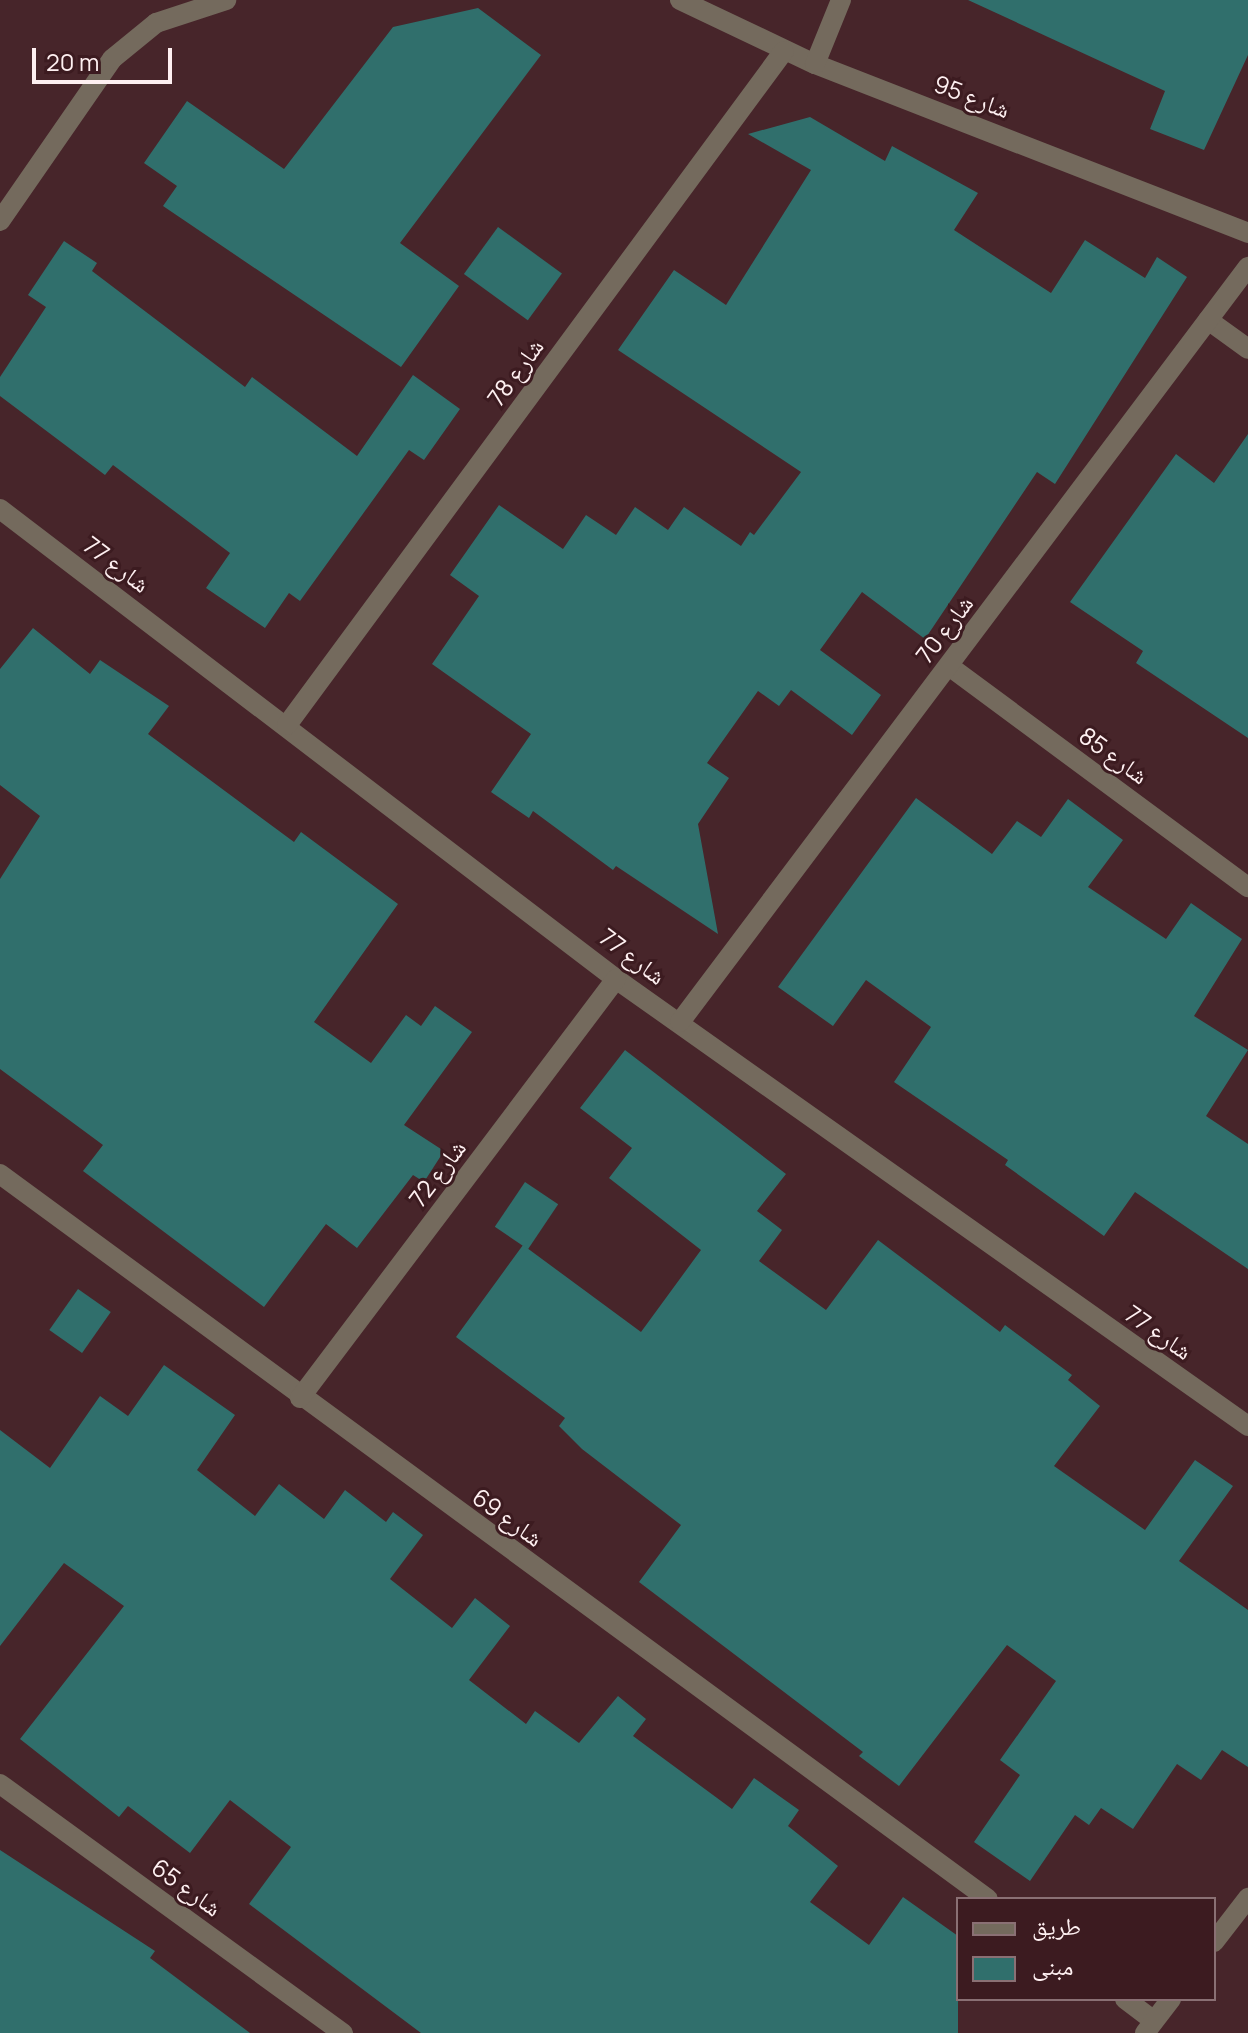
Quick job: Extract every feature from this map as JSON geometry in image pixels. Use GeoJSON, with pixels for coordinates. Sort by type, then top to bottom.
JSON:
{"type":"FeatureCollection","features":[{"type":"Feature","properties":{"kind":"street"},"geometry":{"type":"LineString","coordinates":[[0,221],[122,49],[156,23],[226,0]]}},
{"type":"Feature","properties":{"kind":"street","name":"شارع 95"},"geometry":{"type":"LineString","coordinates":[[680,0],[815,64],[1248,233]]}},
{"type":"Feature","properties":{"kind":"street"},"geometry":{"type":"LineString","coordinates":[[815,64],[841,0]]}},
{"type":"Feature","properties":{"kind":"street","name":"شارع 78"},"geometry":{"type":"LineString","coordinates":[[287,725],[784,51]]}},
{"type":"Feature","properties":{"kind":"street","name":"شارع 70"},"geometry":{"type":"LineString","coordinates":[[680,1022],[1248,267]]}},
{"type":"Feature","properties":{"kind":"street"},"geometry":{"type":"LineString","coordinates":[[1208,320],[1248,349]]}},
{"type":"Feature","properties":{"kind":"street","name":"شارع 77"},"geometry":{"type":"LineString","coordinates":[[0,509],[616,979],[1248,1426]]}},
{"type":"Feature","properties":{"kind":"street","name":"شارع 85"},"geometry":{"type":"LineString","coordinates":[[949,666],[1248,887]]}},
{"type":"Feature","properties":{"kind":"street","name":"شارع 72"},"geometry":{"type":"LineString","coordinates":[[300,1398],[616,979]]}},
{"type":"Feature","properties":{"kind":"street","name":"شارع 69"},"geometry":{"type":"LineString","coordinates":[[0,1174],[300,1398],[985,1897]]}},
{"type":"Feature","properties":{"kind":"street","name":"شارع 65"},"geometry":{"type":"LineString","coordinates":[[0,1784],[343,2033]]}},
{"type":"Feature","properties":{"kind":"street"},"geometry":{"type":"LineString","coordinates":[[1216,1939],[1248,1898]]}},
{"type":"Feature","properties":{"kind":"street"},"geometry":{"type":"LineString","coordinates":[[1127,2001],[1150,2027],[1170,2001]]}},
{"type":"Feature","properties":{"kind":"building"},"geometry":{"type":"Polygon","coordinates":[[[968,0],[1248,0],[1248,55],[1204,150],[1150,129],[1165,91],[968,0]]]}},
{"type":"Feature","properties":{"kind":"building"},"geometry":{"type":"Polygon","coordinates":[[[478,8],[541,55],[400,243],[459,286],[401,367],[163,206],[177,186],[144,163],[187,101],[284,169],[393,27],[478,8]]]}},
{"type":"Feature","properties":{"kind":"building"},"geometry":{"type":"Polygon","coordinates":[[[810,117],[885,161],[892,146],[978,193],[954,230],[1051,293],[1085,240],[1145,278],[1157,257],[1187,277],[1055,484],[1037,472],[925,639],[862,592],[820,650],[881,695],[852,735],[791,690],[779,706],[758,691],[707,763],[729,778],[698,824],[718,934],[616,866],[613,870],[533,811],[529,818],[491,792],[531,734],[432,664],[479,596],[450,575],[499,505],[563,549],[586,515],[616,535],[635,507],[668,530],[684,507],[741,546],[750,532],[754,535],[801,472],[618,350],[674,270],[726,305],[811,170],[748,134],[810,117]]]}},
{"type":"Feature","properties":{"kind":"building"},"geometry":{"type":"Polygon","coordinates":[[[498,227],[562,273],[528,320],[464,274],[498,227]]]}},
{"type":"Feature","properties":{"kind":"building"},"geometry":{"type":"Polygon","coordinates":[[[64,241],[97,263],[92,271],[245,387],[252,377],[357,456],[413,375],[460,409],[424,460],[409,450],[300,601],[289,593],[265,628],[206,588],[230,553],[113,465],[105,475],[0,396],[0,377],[46,307],[28,295],[64,241]]]}},
{"type":"Feature","properties":{"kind":"building"},"geometry":{"type":"Polygon","coordinates":[[[1248,434],[1248,738],[1136,663],[1143,651],[1070,602],[1176,454],[1214,483],[1248,434]]]}},
{"type":"Feature","properties":{"kind":"building"},"geometry":{"type":"Polygon","coordinates":[[[33,628],[90,674],[100,660],[169,706],[148,734],[294,842],[301,832],[398,904],[314,1022],[371,1063],[406,1015],[421,1026],[435,1006],[472,1032],[404,1125],[444,1151],[424,1182],[413,1175],[357,1248],[326,1224],[264,1307],[83,1171],[103,1145],[0,1069],[0,879],[40,816],[0,785],[0,669],[33,628]]]}},
{"type":"Feature","properties":{"kind":"building"},"geometry":{"type":"Polygon","coordinates":[[[916,798],[992,854],[1017,821],[1041,837],[1068,799],[1123,840],[1088,887],[1166,939],[1191,903],[1242,939],[1194,1016],[1248,1050],[1206,1116],[1248,1144],[1248,1269],[1135,1192],[1104,1236],[1005,1165],[1008,1160],[894,1082],[931,1027],[866,980],[833,1026],[778,987],[916,798]]]}},
{"type":"Feature","properties":{"kind":"building"},"geometry":{"type":"Polygon","coordinates":[[[625,1050],[786,1174],[757,1211],[782,1230],[759,1261],[826,1310],[878,1240],[1000,1332],[1005,1325],[1072,1375],[1068,1380],[1100,1406],[1054,1466],[1145,1530],[1195,1460],[1233,1486],[1179,1561],[1248,1610],[1248,1767],[1222,1750],[1201,1780],[1177,1764],[1133,1829],[1101,1808],[1089,1825],[1075,1815],[1030,1881],[974,1842],[1020,1775],[1000,1760],[1056,1681],[1007,1645],[899,1786],[859,1756],[863,1752],[639,1582],[681,1525],[582,1449],[559,1426],[565,1418],[456,1337],[523,1245],[641,1332],[701,1250],[609,1178],[632,1148],[580,1108],[625,1050]]]}},
{"type":"Feature","properties":{"kind":"building"},"geometry":{"type":"Polygon","coordinates":[[[525,1182],[558,1204],[528,1249],[495,1227],[525,1182]]]}},
{"type":"Feature","properties":{"kind":"building"},"geometry":{"type":"Polygon","coordinates":[[[78,1289],[111,1312],[82,1353],[49,1330],[78,1289]]]}},
{"type":"Feature","properties":{"kind":"building"},"geometry":{"type":"Polygon","coordinates":[[[164,1365],[235,1415],[197,1470],[255,1516],[279,1484],[324,1519],[345,1490],[386,1522],[393,1512],[423,1535],[390,1579],[452,1628],[475,1598],[510,1626],[469,1680],[526,1724],[535,1711],[579,1743],[618,1696],[646,1719],[633,1736],[732,1809],[754,1778],[799,1810],[788,1826],[838,1866],[810,1902],[869,1945],[903,1897],[956,1935],[958,2033],[421,2033],[249,1904],[291,1847],[230,1800],[190,1853],[128,1806],[119,1817],[20,1739],[124,1606],[64,1563],[0,1646],[0,1430],[50,1468],[100,1396],[128,1416],[164,1365]]]}},
{"type":"Feature","properties":{"kind":"building"},"geometry":{"type":"Polygon","coordinates":[[[0,1850],[155,1951],[150,1958],[250,2033],[0,2033],[0,1850]]]}}]}
